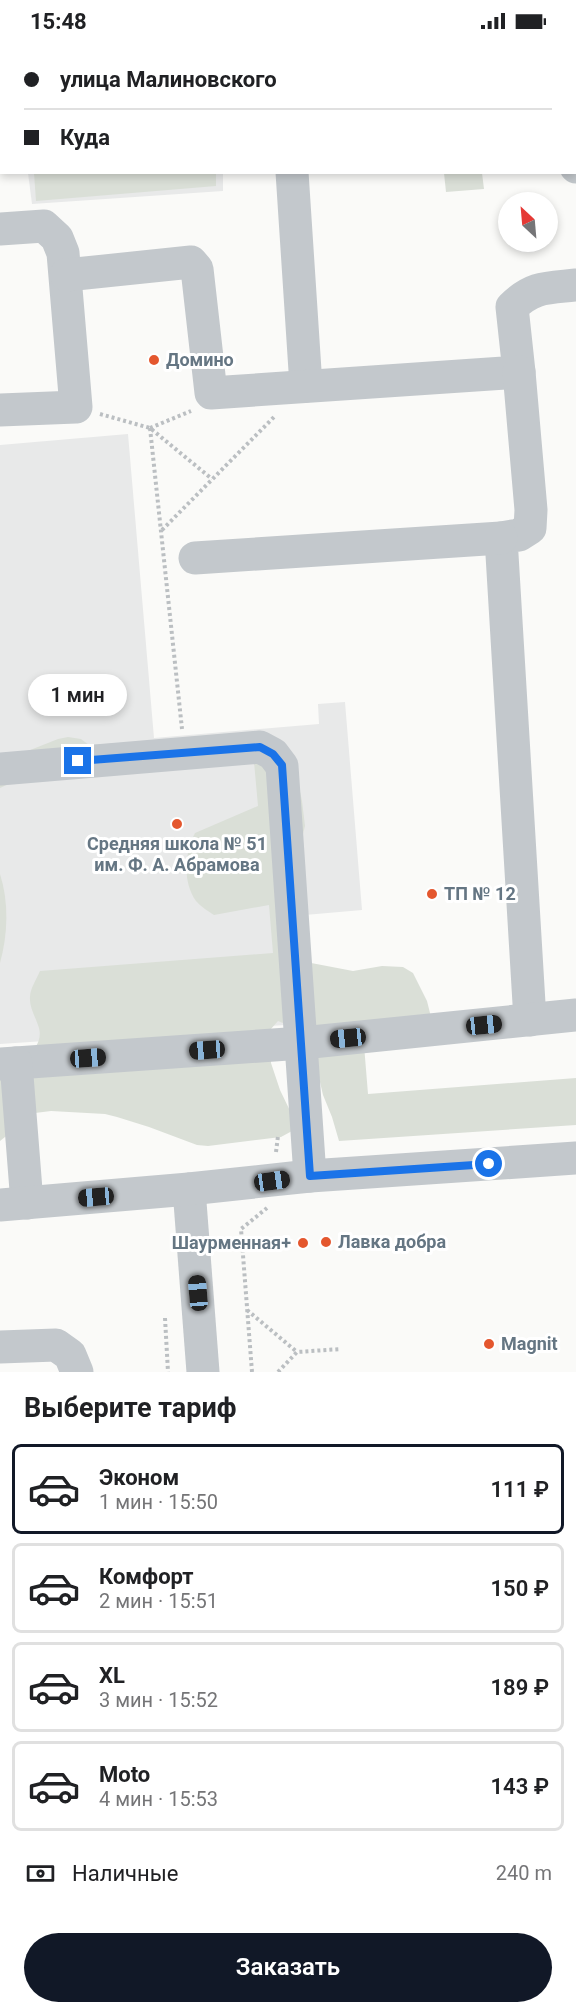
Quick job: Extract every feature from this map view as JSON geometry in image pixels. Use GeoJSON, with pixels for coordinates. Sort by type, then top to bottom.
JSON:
{"type":"FeatureCollection","features":[{"type":"Feature","properties":{"kind":"street"},"geometry":{"type":"LineString","coordinates":[[292,174],[306,386]]}},
{"type":"Feature","properties":{"kind":"street"},"geometry":{"type":"LineString","coordinates":[[0,229],[44,226],[57,238],[63,253],[66,275],[76,407],[0,410]]}},
{"type":"Feature","properties":{"kind":"street"},"geometry":{"type":"LineString","coordinates":[[66,275],[191,262],[197,269],[211,393],[519,372]]}},
{"type":"Feature","properties":{"kind":"street"},"geometry":{"type":"LineString","coordinates":[[195,558],[501,538],[519,535],[530,528],[531,510],[512,307],[523,296],[535,290],[576,285]]}},
{"type":"Feature","properties":{"kind":"street"},"geometry":{"type":"LineString","coordinates":[[501,538],[530,1020]]}},
{"type":"Feature","properties":{"kind":"street"},"geometry":{"type":"LineString","coordinates":[[0,769],[260,747],[273,754],[282,765],[310,1176]]}},
{"type":"Feature","properties":{"kind":"street"},"geometry":{"type":"LineString","coordinates":[[576,1015],[302,1043],[8,1063],[13,1204],[310,1176],[576,1158]]}},
{"type":"Feature","properties":{"kind":"street"},"geometry":{"type":"LineString","coordinates":[[189,1189],[203,1372]]}},
{"type":"Feature","properties":{"kind":"street"},"geometry":{"type":"LineString","coordinates":[[0,1347],[56,1345],[70,1355],[76,1372]]}},
{"type":"Feature","properties":{"kind":"path"},"geometry":{"type":"LineString","coordinates":[[161,530],[306,386]]}},
{"type":"Feature","properties":{"kind":"path"},"geometry":{"type":"LineString","coordinates":[[150,428],[191,411],[211,393]]}},
{"type":"Feature","properties":{"kind":"path"},"geometry":{"type":"LineString","coordinates":[[76,407],[150,428],[212,479]]}},
{"type":"Feature","properties":{"kind":"path"},"geometry":{"type":"LineString","coordinates":[[150,428],[184,752]]}},
{"type":"Feature","properties":{"kind":"path"},"geometry":{"type":"LineString","coordinates":[[252,1372],[241,1228],[268,1207]]}},
{"type":"Feature","properties":{"kind":"path"},"geometry":{"type":"LineString","coordinates":[[247,1310],[297,1352]]}},
{"type":"Feature","properties":{"kind":"path"},"geometry":{"type":"LineString","coordinates":[[165,1318],[168,1372]]}},
{"type":"Feature","properties":{"kind":"path"},"geometry":{"type":"LineString","coordinates":[[278,1372],[297,1352],[340,1349]]}},
{"type":"Feature","properties":{"kind":"shaded area"},"geometry":{"type":"Polygon","coordinates":[[[28,174],[223,174],[223,191],[32,204],[28,174]]]}},
{"type":"Feature","properties":{"kind":"shaded area"},"geometry":{"type":"Polygon","coordinates":[[[34,174],[216,174],[216,186],[36,201],[34,174]]]}},
{"type":"Feature","properties":{"kind":"shaded area"},"geometry":{"type":"Polygon","coordinates":[[[444,174],[482,174],[484,189],[446,192],[444,174]]]}},
{"type":"Feature","properties":{"kind":"shaded area","name":"Средняя школа № 51 им. Ф. А. Абрамова"},"geometry":{"type":"Polygon","coordinates":[[[128,434],[154,738],[319,724],[318,704],[345,702],[362,910],[305,915],[316,1023],[0,1044],[0,445],[128,434]]]}},
{"type":"Feature","properties":{"kind":"shaded area"},"geometry":{"type":"Polygon","coordinates":[[[230,736],[299,787],[305,826],[300,846],[306,962],[353,971],[382,966],[403,967],[413,973],[427,1001],[432,1021],[364,1045],[368,1094],[576,1078],[576,1125],[339,1141],[323,1095],[317,1069],[290,1026],[278,1021],[270,1030],[271,1063],[280,1090],[293,1117],[292,1131],[281,1137],[208,1146],[197,1145],[105,1114],[51,1111],[35,1113],[0,1141],[0,1075],[27,1056],[38,1043],[39,1028],[30,997],[40,971],[273,953],[269,905],[214,915],[196,901],[189,885],[186,867],[195,833],[258,806],[254,762],[19,779],[0,788],[0,762],[68,737],[81,739],[89,745],[230,736]]]}},
{"type":"Feature","properties":{"kind":"shaded area"},"geometry":{"type":"Polygon","coordinates":[[[0,874],[5,896],[6,918],[5,941],[0,963],[0,874]]]}},
{"type":"Feature","properties":{"kind":"place","name":"Домино"},"geometry":{"type":"Point","coordinates":[154,360]}},
{"type":"Feature","properties":{"kind":"place","name":"Средняя школа № 51 им. Ф. А. Абрамова"},"geometry":{"type":"Point","coordinates":[177,824]}},
{"type":"Feature","properties":{"kind":"place","name":"ТП № 12"},"geometry":{"type":"Point","coordinates":[432,894]}},
{"type":"Feature","properties":{"kind":"place","name":"Лавка добра"},"geometry":{"type":"Point","coordinates":[326,1242]}},
{"type":"Feature","properties":{"kind":"place","name":"Шаурменная+"},"geometry":{"type":"Point","coordinates":[303,1243]}},
{"type":"Feature","properties":{"kind":"place","name":"Magnit"},"geometry":{"type":"Point","coordinates":[489,1344]}},
{"type":"Feature","properties":{"kind":"route"},"geometry":{"type":"LineString","coordinates":[[78,761],[260,747],[273,754],[282,765],[310,1176],[489,1164]]}}]}
